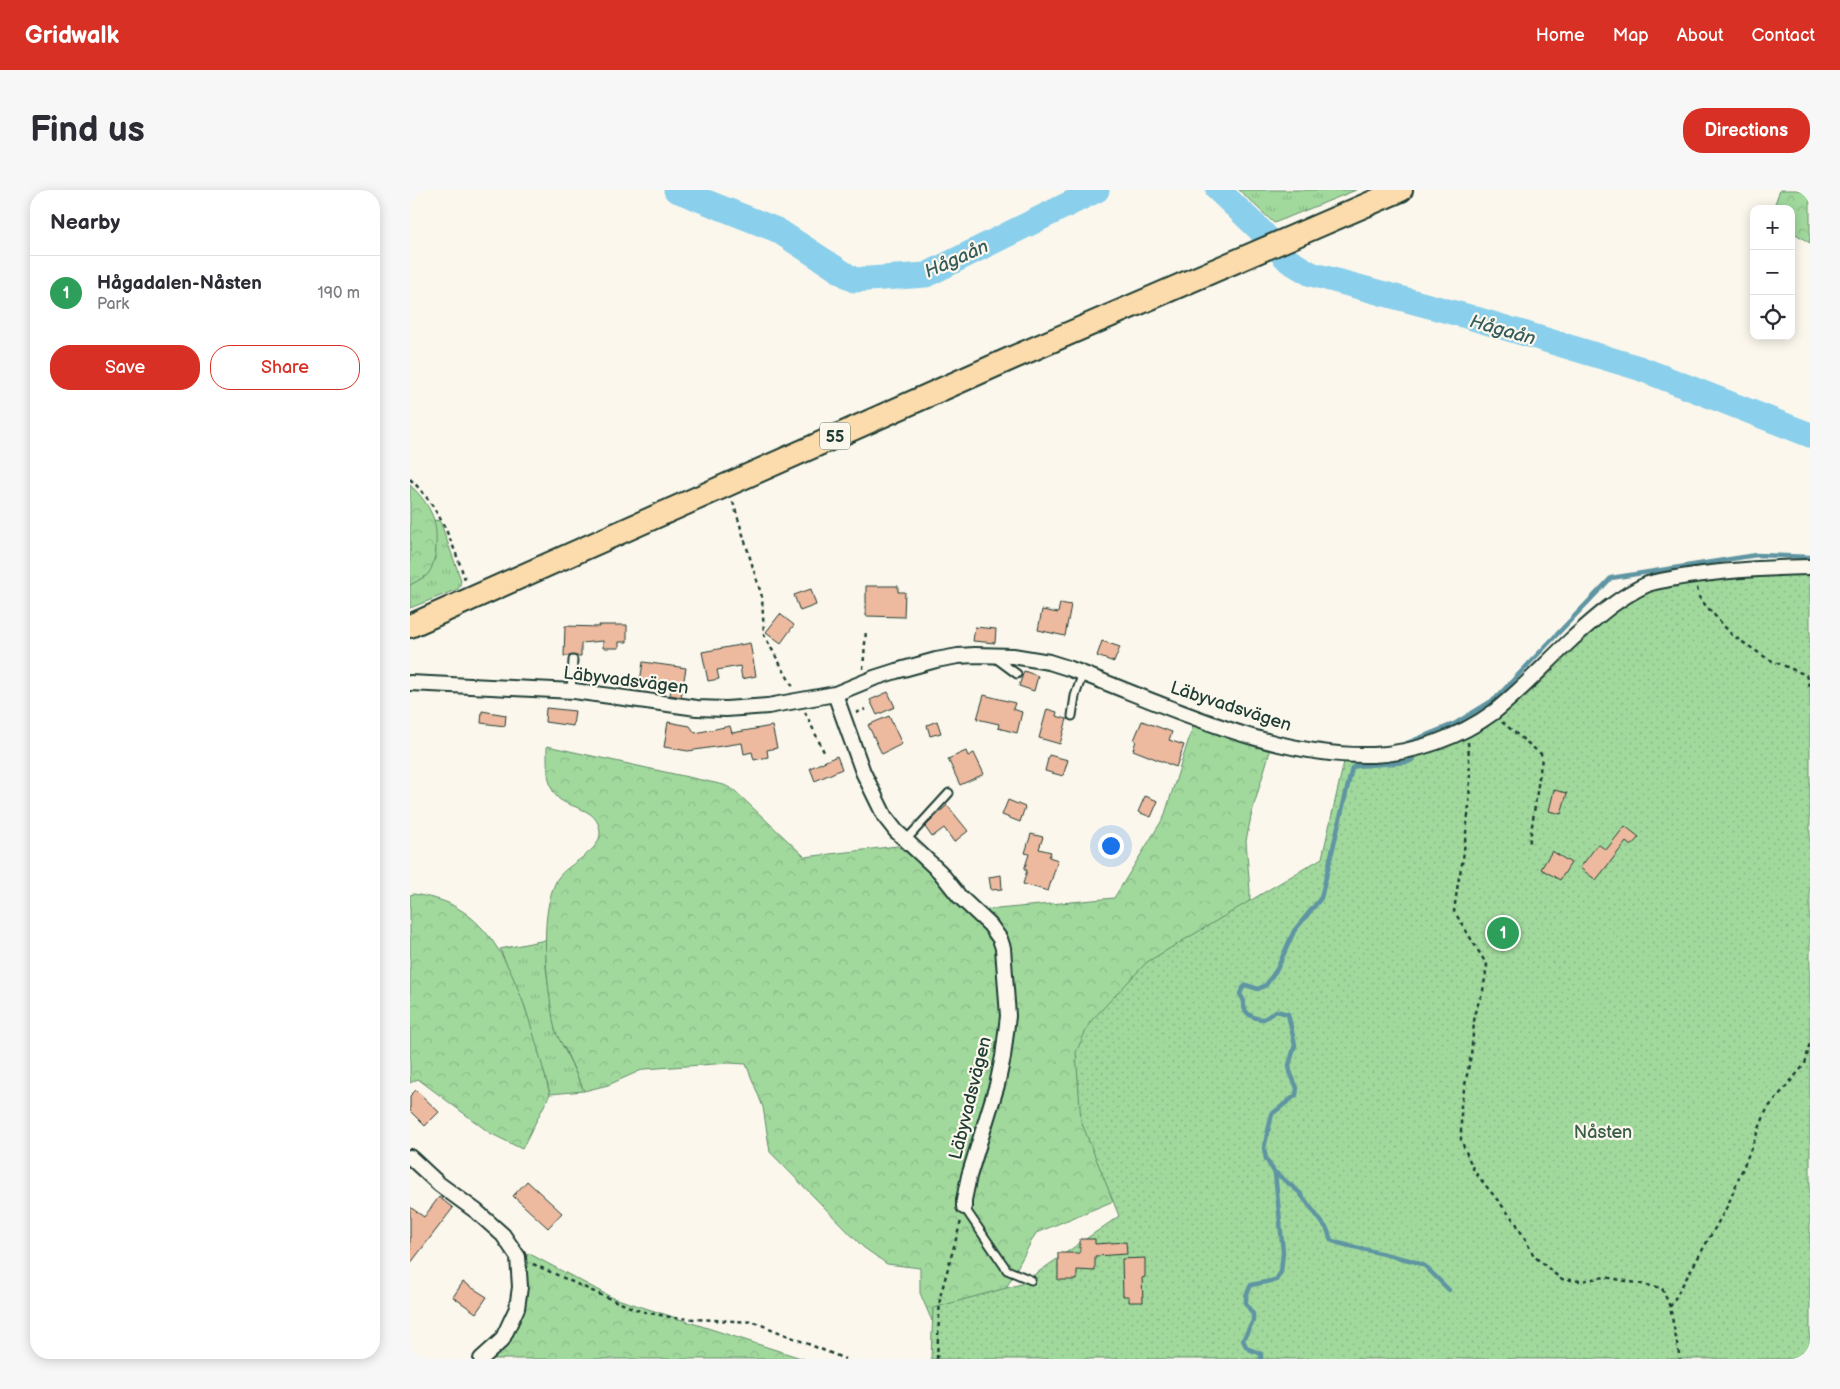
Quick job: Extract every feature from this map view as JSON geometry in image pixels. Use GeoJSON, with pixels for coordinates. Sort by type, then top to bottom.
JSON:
{"type":"FeatureCollection","features":[{"type":"Feature","properties":{"kind":"main road","name":"55"},"geometry":{"type":"LineString","coordinates":[[410,626],[1021,354],[1401,190]]}},
{"type":"Feature","properties":{"kind":"street","name":"Läbyvadsvägen"},"geometry":{"type":"LineString","coordinates":[[410,683],[571,691],[710,709],[768,706],[836,694],[874,678],[936,660],[958,656],[992,655],[1040,660],[1083,673],[1242,734],[1323,752],[1374,755],[1407,751],[1441,740],[1468,728],[1492,713],[1608,607],[1649,583],[1694,575],[1760,568],[1810,567]]}},
{"type":"Feature","properties":{"kind":"street","name":"Läbyvadsvägen"},"geometry":{"type":"LineString","coordinates":[[836,694],[861,765],[872,791],[890,824],[940,872],[959,896],[990,925],[1000,939],[1003,948],[1008,1016],[1003,1057],[969,1176],[964,1207]]}},
{"type":"Feature","properties":{"kind":"street"},"geometry":{"type":"LineString","coordinates":[[410,1157],[439,1184],[476,1211],[503,1235],[518,1257],[520,1287],[518,1308],[502,1340],[481,1359]]}},
{"type":"Feature","properties":{"kind":"lane"},"geometry":{"type":"LineString","coordinates":[[992,655],[1017,674]]}},
{"type":"Feature","properties":{"kind":"lane"},"geometry":{"type":"LineString","coordinates":[[571,691],[573,660]]}},
{"type":"Feature","properties":{"kind":"lane"},"geometry":{"type":"LineString","coordinates":[[1072,716],[1075,696],[1083,673]]}},
{"type":"Feature","properties":{"kind":"lane"},"geometry":{"type":"LineString","coordinates":[[906,840],[949,793]]}},
{"type":"Feature","properties":{"kind":"lane"},"geometry":{"type":"LineString","coordinates":[[964,1207],[1007,1270],[1031,1280]]}},
{"type":"Feature","properties":{"kind":"path"},"geometry":{"type":"LineString","coordinates":[[410,479],[425,493],[433,505],[453,544],[472,598]]}},
{"type":"Feature","properties":{"kind":"path"},"geometry":{"type":"LineString","coordinates":[[727,484],[762,597],[764,636],[800,700],[824,752]]}},
{"type":"Feature","properties":{"kind":"path"},"geometry":{"type":"LineString","coordinates":[[1694,575],[1700,599],[1732,635],[1768,659],[1806,675],[1810,690]]}},
{"type":"Feature","properties":{"kind":"path"},"geometry":{"type":"LineString","coordinates":[[856,685],[863,668],[866,630]]}},
{"type":"Feature","properties":{"kind":"path"},"geometry":{"type":"LineString","coordinates":[[1492,713],[1541,754],[1542,758],[1529,846]]}},
{"type":"Feature","properties":{"kind":"path"},"geometry":{"type":"LineString","coordinates":[[1468,728],[1469,806],[1463,859],[1454,911],[1487,965],[1483,991],[1475,1012],[1471,1055],[1461,1105],[1461,1140],[1474,1171],[1516,1223],[1534,1256],[1561,1279],[1581,1281],[1605,1276],[1662,1288],[1670,1306],[1680,1359]]}},
{"type":"Feature","properties":{"kind":"path"},"geometry":{"type":"LineString","coordinates":[[1670,1306],[1728,1205],[1767,1109],[1805,1064],[1810,1042]]}},
{"type":"Feature","properties":{"kind":"path"},"geometry":{"type":"LineString","coordinates":[[937,1359],[940,1297],[964,1207]]}},
{"type":"Feature","properties":{"kind":"path"},"geometry":{"type":"LineString","coordinates":[[518,1257],[640,1311],[675,1318],[754,1322],[845,1359]]}},
{"type":"Feature","properties":{"kind":"green space"},"geometry":{"type":"Polygon","coordinates":[[[1239,190],[1356,190],[1274,223],[1239,190]]]}},
{"type":"Feature","properties":{"kind":"green space"},"geometry":{"type":"Polygon","coordinates":[[[1780,190],[1810,190],[1810,243],[1795,234],[1795,205],[1774,205],[1780,190]]]}},
{"type":"Feature","properties":{"kind":"green space"},"geometry":{"type":"Polygon","coordinates":[[[410,485],[430,510],[434,520],[436,540],[435,557],[430,570],[427,575],[410,585],[410,485]]]}},
{"type":"Feature","properties":{"kind":"green space"},"geometry":{"type":"Polygon","coordinates":[[[434,520],[440,521],[461,580],[460,585],[458,589],[410,608],[410,585],[427,575],[436,556],[434,520]]]}},
{"type":"Feature","properties":{"kind":"green space","name":"Nåsten"},"geometry":{"type":"Polygon","coordinates":[[[1810,563],[1810,1359],[931,1359],[933,1308],[1021,1284],[1119,1216],[1081,1121],[1076,1052],[1090,1022],[1147,962],[1322,858],[1346,753],[1399,751],[1468,728],[1624,593],[1810,563]]]}},
{"type":"Feature","properties":{"kind":"green space"},"geometry":{"type":"Polygon","coordinates":[[[1193,726],[1270,751],[1252,812],[1246,841],[1250,891],[1249,923],[1133,1193],[1036,1233],[1006,1288],[960,1337],[932,1321],[920,1293],[920,1268],[887,1264],[863,1247],[770,1152],[763,1107],[746,1064],[729,1063],[644,1069],[608,1085],[584,1091],[554,1026],[547,976],[546,923],[552,891],[558,878],[595,846],[600,832],[598,824],[589,813],[563,802],[554,793],[548,774],[547,746],[724,785],[734,790],[805,857],[897,846],[987,910],[1114,898],[1164,817],[1193,726]]]}},
{"type":"Feature","properties":{"kind":"green space"},"geometry":{"type":"Polygon","coordinates":[[[414,894],[454,906],[475,921],[492,940],[506,963],[518,989],[528,1016],[550,1094],[522,1149],[490,1133],[418,1079],[410,1083],[410,895],[414,894]]]}},
{"type":"Feature","properties":{"kind":"green space"},"geometry":{"type":"Polygon","coordinates":[[[546,940],[546,968],[555,1029],[584,1091],[550,1094],[525,1007],[500,949],[546,940]]]}},
{"type":"Feature","properties":{"kind":"green space"},"geometry":{"type":"Polygon","coordinates":[[[528,1253],[611,1297],[804,1359],[474,1359],[498,1336],[528,1253]]]}},
{"type":"Feature","properties":{"kind":"building"},"geometry":{"type":"Polygon","coordinates":[[[866,586],[898,586],[898,592],[905,592],[904,617],[866,616],[866,586]]]}},
{"type":"Feature","properties":{"kind":"building"},"geometry":{"type":"Polygon","coordinates":[[[811,589],[816,605],[800,611],[794,595],[811,589]]]}},
{"type":"Feature","properties":{"kind":"building"},"geometry":{"type":"Polygon","coordinates":[[[1060,603],[1071,605],[1065,636],[1038,630],[1042,610],[1058,613],[1060,603]]]}},
{"type":"Feature","properties":{"kind":"building"},"geometry":{"type":"Polygon","coordinates":[[[780,614],[794,625],[781,643],[766,632],[780,614]]]}},
{"type":"Feature","properties":{"kind":"building"},"geometry":{"type":"Polygon","coordinates":[[[599,625],[627,625],[627,642],[619,642],[619,648],[603,648],[603,641],[581,643],[581,656],[564,656],[565,626],[599,627],[599,625]]]}},
{"type":"Feature","properties":{"kind":"building"},"geometry":{"type":"Polygon","coordinates":[[[975,627],[996,629],[995,643],[973,641],[975,627]]]}},
{"type":"Feature","properties":{"kind":"building"},"geometry":{"type":"Polygon","coordinates":[[[1102,641],[1120,647],[1114,662],[1097,656],[1102,641]]]}},
{"type":"Feature","properties":{"kind":"building"},"geometry":{"type":"Polygon","coordinates":[[[750,643],[756,676],[742,679],[740,666],[717,670],[719,679],[708,681],[702,652],[750,643]]]}},
{"type":"Feature","properties":{"kind":"building"},"geometry":{"type":"Polygon","coordinates":[[[643,662],[686,668],[681,697],[670,695],[671,688],[640,682],[643,662]]]}},
{"type":"Feature","properties":{"kind":"building"},"geometry":{"type":"Polygon","coordinates":[[[1024,671],[1038,676],[1034,691],[1019,686],[1024,671]]]}},
{"type":"Feature","properties":{"kind":"building"},"geometry":{"type":"Polygon","coordinates":[[[888,692],[895,707],[877,715],[870,700],[888,692]]]}},
{"type":"Feature","properties":{"kind":"building"},"geometry":{"type":"Polygon","coordinates":[[[984,695],[1015,703],[1013,709],[1022,712],[1017,733],[998,728],[999,724],[977,719],[984,695]]]}},
{"type":"Feature","properties":{"kind":"building"},"geometry":{"type":"Polygon","coordinates":[[[546,708],[575,711],[573,726],[545,722],[546,708]]]}},
{"type":"Feature","properties":{"kind":"building"},"geometry":{"type":"Polygon","coordinates":[[[1047,709],[1057,712],[1056,716],[1067,719],[1060,744],[1039,738],[1047,709]]]}},
{"type":"Feature","properties":{"kind":"building"},"geometry":{"type":"Polygon","coordinates":[[[482,711],[506,715],[505,726],[481,723],[482,711]]]}},
{"type":"Feature","properties":{"kind":"building"},"geometry":{"type":"Polygon","coordinates":[[[889,716],[902,744],[882,754],[868,725],[889,716]]]}},
{"type":"Feature","properties":{"kind":"building"},"geometry":{"type":"Polygon","coordinates":[[[937,721],[941,733],[930,736],[927,725],[937,721]]]}},
{"type":"Feature","properties":{"kind":"building"},"geometry":{"type":"Polygon","coordinates":[[[1142,721],[1172,732],[1169,740],[1184,745],[1176,767],[1133,750],[1136,741],[1134,740],[1142,721]]]}},
{"type":"Feature","properties":{"kind":"building"},"geometry":{"type":"Polygon","coordinates":[[[668,722],[690,726],[695,733],[730,726],[732,733],[772,726],[777,748],[767,750],[768,757],[754,760],[752,752],[744,754],[742,743],[688,751],[664,747],[668,722]]]}},
{"type":"Feature","properties":{"kind":"building"},"geometry":{"type":"Polygon","coordinates":[[[966,751],[968,756],[974,753],[984,774],[960,785],[948,759],[966,751]]]}},
{"type":"Feature","properties":{"kind":"building"},"geometry":{"type":"Polygon","coordinates":[[[1049,755],[1068,760],[1063,776],[1045,771],[1049,755]]]}},
{"type":"Feature","properties":{"kind":"building"},"geometry":{"type":"Polygon","coordinates":[[[837,756],[842,769],[815,781],[810,768],[837,756]]]}},
{"type":"Feature","properties":{"kind":"building"},"geometry":{"type":"Polygon","coordinates":[[[1554,790],[1567,793],[1561,814],[1549,811],[1554,790]]]}},
{"type":"Feature","properties":{"kind":"building"},"geometry":{"type":"Polygon","coordinates":[[[1145,796],[1158,801],[1151,817],[1138,812],[1145,796]]]}},
{"type":"Feature","properties":{"kind":"building"},"geometry":{"type":"Polygon","coordinates":[[[1008,800],[1025,807],[1020,822],[1002,815],[1008,800]]]}},
{"type":"Feature","properties":{"kind":"building"},"geometry":{"type":"Polygon","coordinates":[[[947,805],[968,831],[954,842],[944,828],[932,837],[925,827],[947,805]]]}},
{"type":"Feature","properties":{"kind":"building"},"geometry":{"type":"Polygon","coordinates":[[[1625,826],[1639,837],[1631,846],[1626,842],[1596,880],[1580,868],[1598,844],[1606,850],[1625,826]]]}},
{"type":"Feature","properties":{"kind":"building"},"geometry":{"type":"Polygon","coordinates":[[[1031,834],[1043,837],[1039,849],[1051,852],[1049,857],[1058,860],[1048,891],[1023,884],[1027,870],[1024,870],[1029,854],[1025,853],[1031,834]]]}},
{"type":"Feature","properties":{"kind":"building"},"geometry":{"type":"Polygon","coordinates":[[[1552,851],[1571,863],[1560,880],[1541,869],[1552,851]]]}},
{"type":"Feature","properties":{"kind":"building"},"geometry":{"type":"Polygon","coordinates":[[[1001,875],[1002,889],[991,890],[989,877],[1001,875]]]}},
{"type":"Feature","properties":{"kind":"building"},"geometry":{"type":"Polygon","coordinates":[[[416,1090],[439,1112],[425,1126],[410,1111],[410,1096],[416,1090]]]}},
{"type":"Feature","properties":{"kind":"building"},"geometry":{"type":"Polygon","coordinates":[[[527,1181],[562,1213],[548,1228],[513,1196],[527,1181]]]}},
{"type":"Feature","properties":{"kind":"building"},"geometry":{"type":"Polygon","coordinates":[[[439,1197],[453,1208],[410,1264],[410,1207],[424,1217],[439,1197]]]}},
{"type":"Feature","properties":{"kind":"building"},"geometry":{"type":"Polygon","coordinates":[[[1080,1239],[1095,1239],[1095,1244],[1126,1242],[1127,1254],[1095,1256],[1095,1271],[1077,1270],[1077,1280],[1058,1280],[1058,1253],[1080,1253],[1080,1239]]]}},
{"type":"Feature","properties":{"kind":"building"},"geometry":{"type":"Polygon","coordinates":[[[1145,1258],[1145,1277],[1142,1278],[1143,1302],[1129,1302],[1129,1296],[1123,1296],[1122,1259],[1145,1258]]]}},
{"type":"Feature","properties":{"kind":"building"},"geometry":{"type":"Polygon","coordinates":[[[463,1282],[487,1297],[476,1313],[453,1297],[463,1282]]]}},
{"type":"Feature","properties":{"kind":"waterway","name":"Hågaån"},"geometry":{"type":"LineString","coordinates":[[676,190],[777,230],[854,280],[926,275],[1097,190]]}},
{"type":"Feature","properties":{"kind":"waterway","name":"Hågaån"},"geometry":{"type":"LineString","coordinates":[[1218,190],[1289,261],[1311,274],[1466,316],[1639,368],[1810,435]]}},
{"type":"Feature","properties":{"kind":"waterway"},"geometry":{"type":"LineString","coordinates":[[1407,743],[1456,723],[1495,699],[1611,578],[1756,555],[1810,557]]}},
{"type":"Feature","properties":{"kind":"waterway"},"geometry":{"type":"LineString","coordinates":[[1261,1359],[1261,1354],[1248,1349],[1243,1340],[1253,1321],[1253,1314],[1246,1304],[1246,1296],[1251,1285],[1276,1280],[1281,1272],[1283,1252],[1275,1173],[1266,1159],[1264,1148],[1272,1114],[1296,1095],[1297,1088],[1289,1065],[1295,1045],[1288,1014],[1276,1011],[1264,1019],[1256,1018],[1247,1012],[1240,994],[1246,985],[1258,989],[1266,985],[1277,969],[1294,931],[1321,898],[1352,768],[1356,766],[1408,762],[1413,759]]}},
{"type":"Feature","properties":{"kind":"waterway"},"geometry":{"type":"LineString","coordinates":[[1276,1173],[1299,1192],[1327,1229],[1331,1240],[1413,1261],[1425,1266],[1449,1290]]}},
{"type":"Feature","properties":{"kind":"place","name":"Hågadalen-Nåsten"},"geometry":{"type":"Point","coordinates":[1503,933]}}]}
